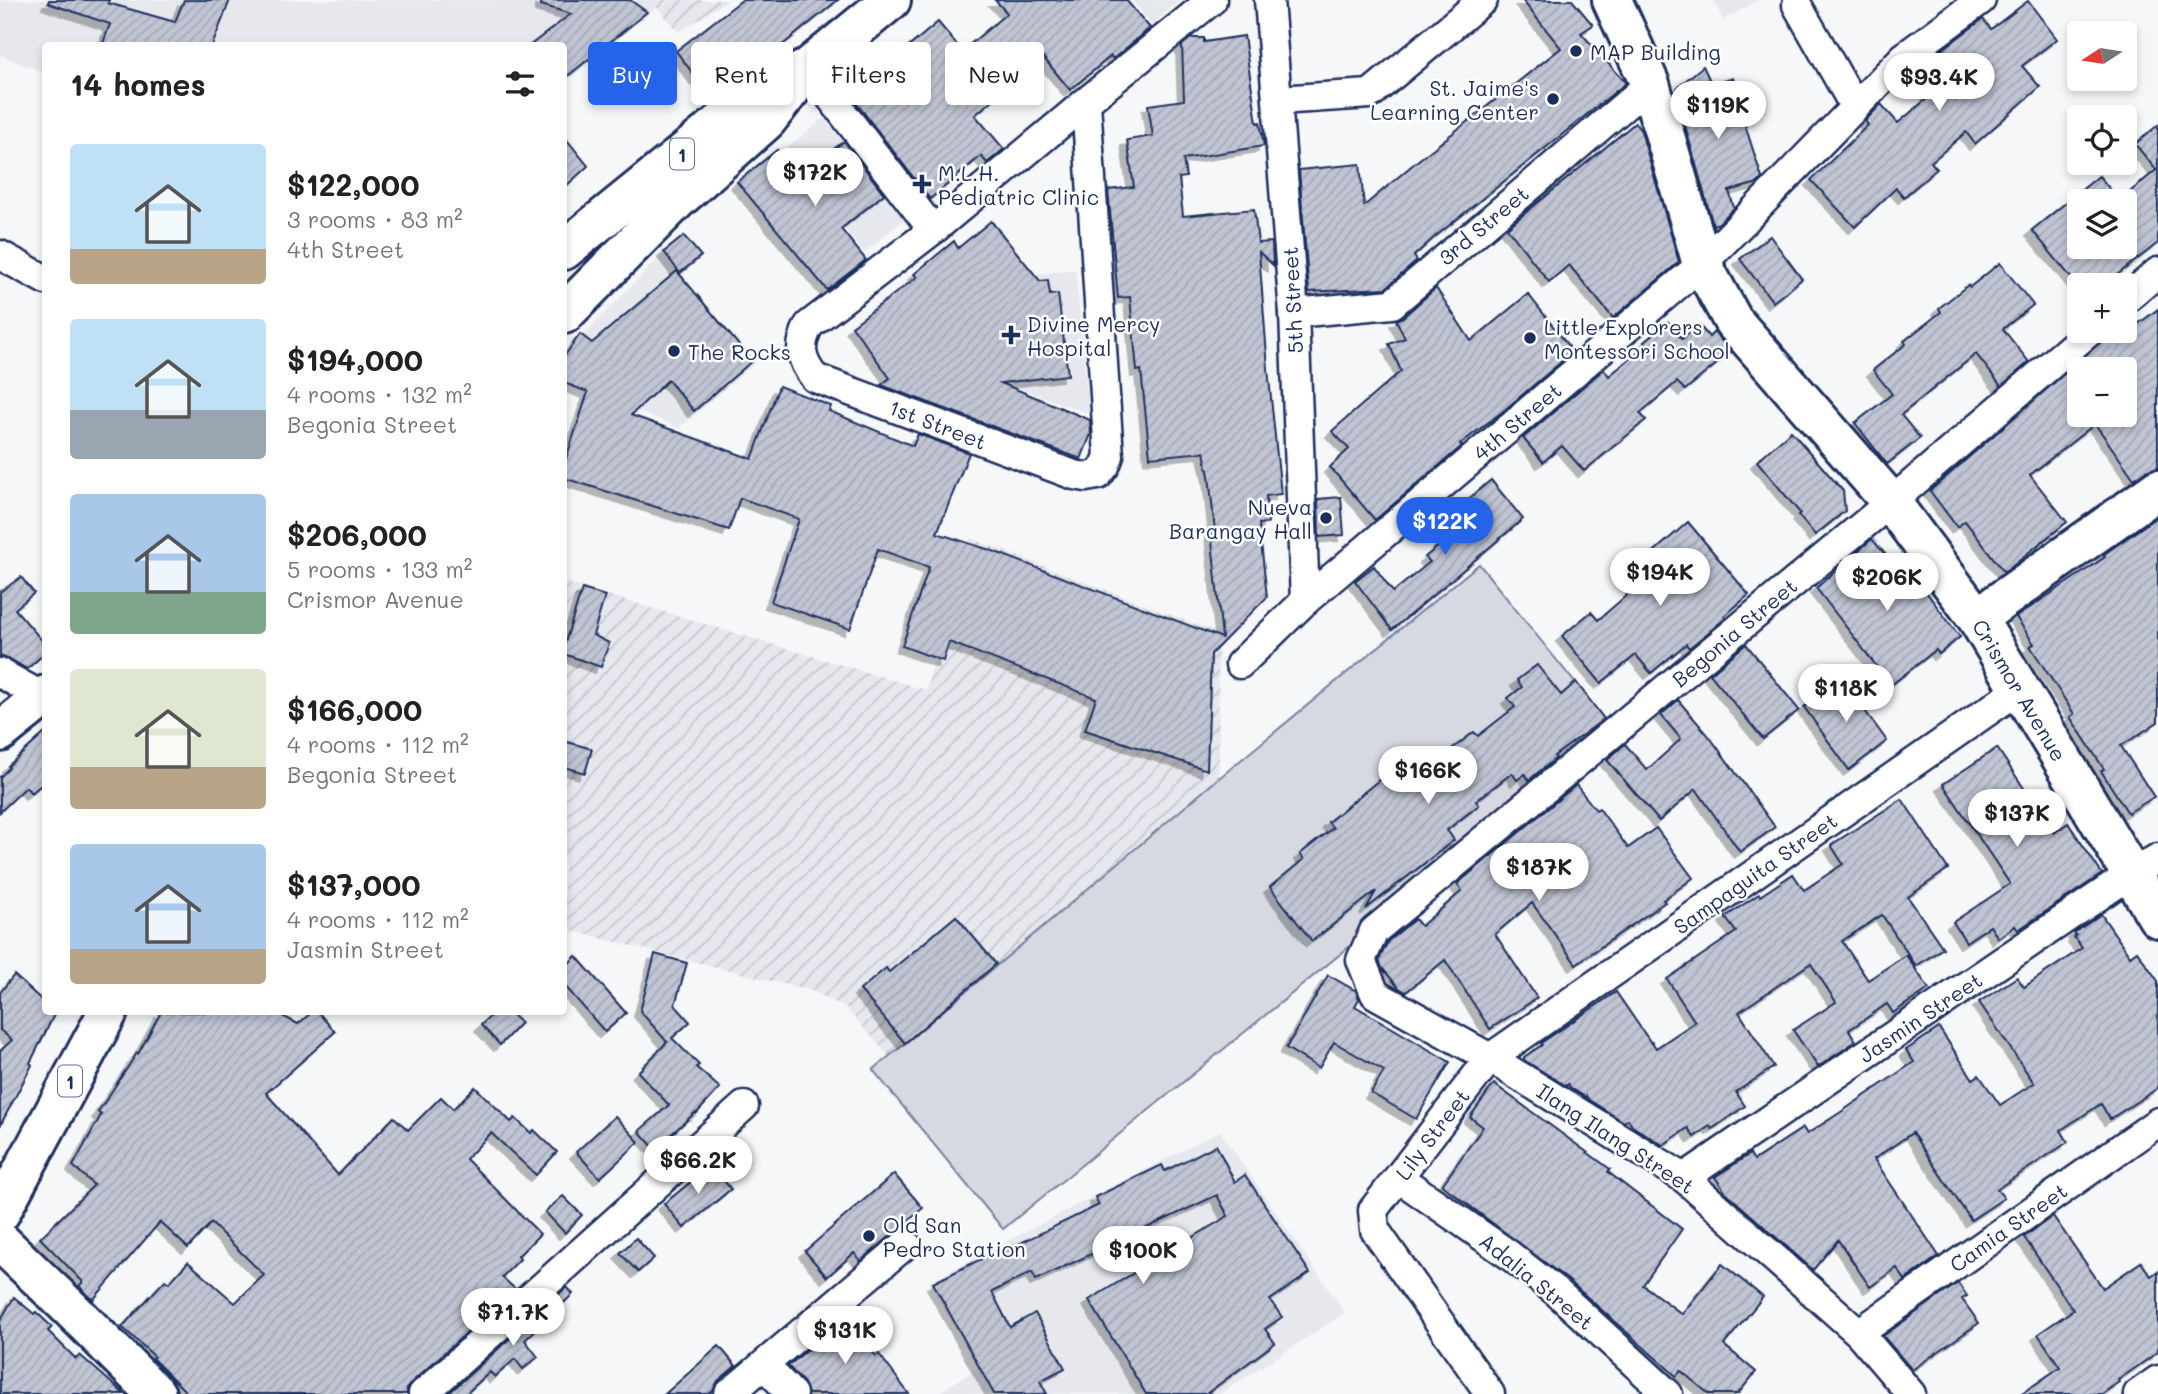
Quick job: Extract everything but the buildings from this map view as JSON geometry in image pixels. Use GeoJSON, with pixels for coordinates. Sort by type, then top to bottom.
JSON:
{"type":"FeatureCollection","features":[{"type":"Feature","properties":{"kind":"main road","name":"1"},"geometry":{"type":"LineString","coordinates":[[840,42],[891,0]]}},
{"type":"Feature","properties":{"kind":"main road","name":"Crismor Avenue"},"geometry":{"type":"LineString","coordinates":[[1612,0],[1650,84],[1702,264],[1733,321],[1891,502],[1977,618],[2021,688],[2144,866],[2158,918]]}},
{"type":"Feature","properties":{"kind":"main road","name":"1"},"geometry":{"type":"LineString","coordinates":[[567,248],[750,99],[807,69]]}},
{"type":"Feature","properties":{"kind":"main road","name":"1"},"geometry":{"type":"LineString","coordinates":[[567,311],[677,200],[767,120],[807,69]]}},
{"type":"Feature","properties":{"kind":"main road"},"geometry":{"type":"LineString","coordinates":[[1977,618],[2158,489]]}},
{"type":"Feature","properties":{"kind":"main road"},"geometry":{"type":"LineString","coordinates":[[0,732],[42,698]]}},
{"type":"Feature","properties":{"kind":"main road","name":"1"},"geometry":{"type":"LineString","coordinates":[[0,1213],[106,1015]]}},
{"type":"Feature","properties":{"kind":"main road"},"geometry":{"type":"LineString","coordinates":[[0,1241],[156,1394]]}},
{"type":"Feature","properties":{"kind":"street","name":"1st Street"},"geometry":{"type":"LineString","coordinates":[[1086,102],[1109,456],[1098,475],[1074,475],[815,378],[805,366],[800,351],[802,337],[809,325],[933,230],[1086,102],[1212,0]]}},
{"type":"Feature","properties":{"kind":"street","name":"5th Street"},"geometry":{"type":"LineString","coordinates":[[1269,0],[1294,313],[1305,600]]}},
{"type":"Feature","properties":{"kind":"street"},"geometry":{"type":"LineString","coordinates":[[1278,100],[1370,93],[1483,0]]}},
{"type":"Feature","properties":{"kind":"street","name":"4th Street"},"geometry":{"type":"LineString","coordinates":[[1240,664],[1305,600],[1702,264],[1904,57],[1972,3]]}},
{"type":"Feature","properties":{"kind":"street"},"geometry":{"type":"LineString","coordinates":[[1797,5],[1855,107]]}},
{"type":"Feature","properties":{"kind":"street","name":"3rd Street"},"geometry":{"type":"LineString","coordinates":[[1294,313],[1392,303],[1650,84]]}},
{"type":"Feature","properties":{"kind":"street"},"geometry":{"type":"LineString","coordinates":[[837,105],[933,230]]}},
{"type":"Feature","properties":{"kind":"street"},"geometry":{"type":"LineString","coordinates":[[0,255],[42,278]]}},
{"type":"Feature","properties":{"kind":"street"},"geometry":{"type":"LineString","coordinates":[[2137,290],[2158,272]]}},
{"type":"Feature","properties":{"kind":"street","name":"Begonia Street"},"geometry":{"type":"LineString","coordinates":[[1374,930],[1891,502],[2076,343]]}},
{"type":"Feature","properties":{"kind":"street"},"geometry":{"type":"LineString","coordinates":[[0,673],[42,695]]}},
{"type":"Feature","properties":{"kind":"street","name":"Sampaguita Street"},"geometry":{"type":"LineString","coordinates":[[1490,1058],[2021,688]]}},
{"type":"Feature","properties":{"kind":"street","name":"Jasmin Street"},"geometry":{"type":"LineString","coordinates":[[1684,1178],[2144,866]]}},
{"type":"Feature","properties":{"kind":"street","name":"Ilang Ilang Street"},"geometry":{"type":"LineString","coordinates":[[1374,930],[1361,960],[1375,994],[1490,1058],[1684,1178],[1858,1333],[1911,1394]]}},
{"type":"Feature","properties":{"kind":"street","name":"Lily Street"},"geometry":{"type":"LineString","coordinates":[[1490,1058],[1373,1210],[1375,1230],[1490,1394]]}},
{"type":"Feature","properties":{"kind":"street"},"geometry":{"type":"LineString","coordinates":[[423,1394],[744,1106]]}},
{"type":"Feature","properties":{"kind":"street","name":"Camia Street"},"geometry":{"type":"LineString","coordinates":[[1858,1333],[2158,1122]]}},
{"type":"Feature","properties":{"kind":"street","name":"Adalia Street"},"geometry":{"type":"LineString","coordinates":[[1399,1178],[1508,1254],[1558,1293],[1668,1394]]}},
{"type":"Feature","properties":{"kind":"street"},"geometry":{"type":"LineString","coordinates":[[729,1394],[906,1244]]}},
{"type":"Feature","properties":{"kind":"street"},"geometry":{"type":"LineString","coordinates":[[764,1365],[792,1394]]}},
{"type":"Feature","properties":{"kind":"street"},"geometry":{"type":"LineString","coordinates":[[2138,1394],[2158,1380]]}},
{"type":"Feature","properties":{"kind":"shaded area"},"geometry":{"type":"Polygon","coordinates":[[[0,0],[650,0],[657,7],[614,42],[588,42],[588,63],[567,81],[567,42],[42,42],[42,72],[0,55],[0,0]]]}},
{"type":"Feature","properties":{"kind":"shaded area"},"geometry":{"type":"Polygon","coordinates":[[[650,0],[728,0],[679,32],[650,0]]]}},
{"type":"Feature","properties":{"kind":"shaded area"},"geometry":{"type":"Polygon","coordinates":[[[1132,0],[1180,0],[1152,25],[1132,0]]]}},
{"type":"Feature","properties":{"kind":"shaded area"},"geometry":{"type":"Polygon","coordinates":[[[1713,0],[1759,0],[1723,20],[1713,0]]]}},
{"type":"Feature","properties":{"kind":"shaded area"},"geometry":{"type":"Polygon","coordinates":[[[824,118],[905,219],[864,253],[783,151],[824,118]]]}},
{"type":"Feature","properties":{"kind":"shaded area","name":"The Rocks"},"geometry":{"type":"Polygon","coordinates":[[[663,254],[755,363],[679,428],[567,383],[567,351],[663,254]]]}},
{"type":"Feature","properties":{"kind":"shaded area","name":"Divine Mercy Hospital"},"geometry":{"type":"Polygon","coordinates":[[[1075,269],[1090,414],[956,368],[1003,279],[1075,269]]]}},
{"type":"Feature","properties":{"kind":"shaded area"},"geometry":{"type":"Polygon","coordinates":[[[970,538],[1218,633],[1219,778],[889,1056],[845,1007],[812,991],[567,930],[567,583],[926,690],[970,538]]]}},
{"type":"Feature","properties":{"kind":"shaded area"},"geometry":{"type":"Polygon","coordinates":[[[1479,564],[1614,731],[1003,1229],[873,1070],[1219,778],[1479,564]]]}},
{"type":"Feature","properties":{"kind":"shaded area"},"geometry":{"type":"Polygon","coordinates":[[[1220,1131],[1345,1313],[1220,1394],[936,1394],[978,1368],[929,1282],[1220,1131]]]}},
{"type":"Feature","properties":{"kind":"place","name":"MAP Building"},"geometry":{"type":"Point","coordinates":[1576,51]}},
{"type":"Feature","properties":{"kind":"place","name":"St. Jaime's Learning Center"},"geometry":{"type":"Point","coordinates":[1553,99]}},
{"type":"Feature","properties":{"kind":"place","name":"M.L.H. Pediatric Clinic"},"geometry":{"type":"Point","coordinates":[922,184]}},
{"type":"Feature","properties":{"kind":"place","name":"Divine Mercy Hospital"},"geometry":{"type":"Point","coordinates":[1011,335]}},
{"type":"Feature","properties":{"kind":"place","name":"Little Explorers Montessori School"},"geometry":{"type":"Point","coordinates":[1530,338]}},
{"type":"Feature","properties":{"kind":"place","name":"The Rocks"},"geometry":{"type":"Point","coordinates":[674,351]}},
{"type":"Feature","properties":{"kind":"place","name":"Nueva Barangay Hall"},"geometry":{"type":"Point","coordinates":[1326,518]}},
{"type":"Feature","properties":{"kind":"place","name":"Old San Pedro Station"},"geometry":{"type":"Point","coordinates":[869,1236]}}]}
